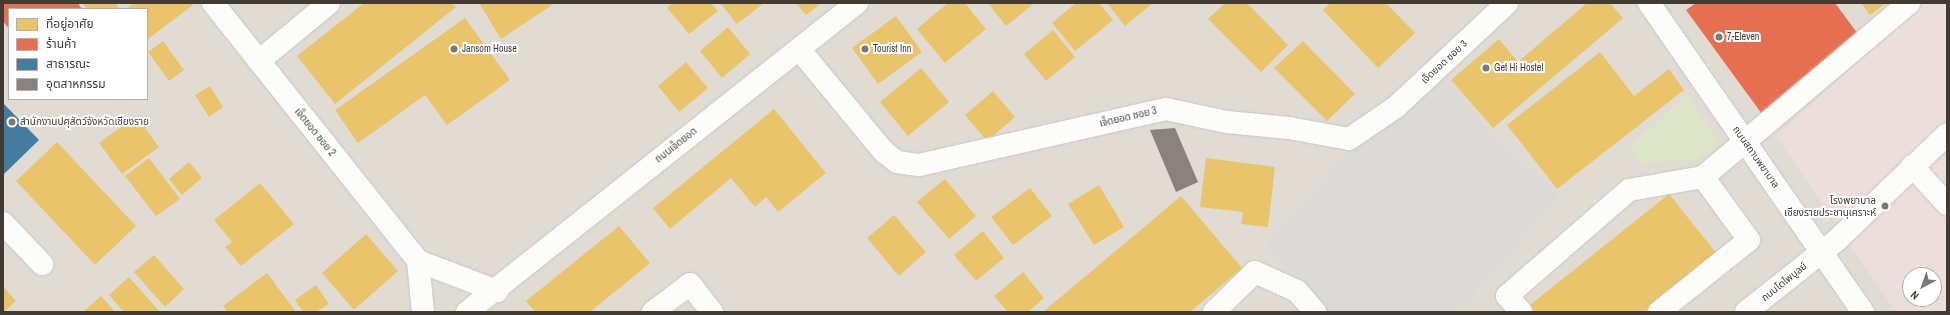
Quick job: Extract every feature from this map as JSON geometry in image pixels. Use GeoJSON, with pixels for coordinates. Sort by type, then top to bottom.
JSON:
{"type":"FeatureCollection","features":[{"type":"Feature","properties":{"kind":"street","name":"เจ็ดยอด ซอย 2"},"geometry":{"type":"LineString","coordinates":[[213,3],[418,261]]}},
{"type":"Feature","properties":{"kind":"street"},"geometry":{"type":"LineString","coordinates":[[259,60],[329,3]]}},
{"type":"Feature","properties":{"kind":"street","name":"ถนนเจ็ดยอด"},"geometry":{"type":"LineString","coordinates":[[467,312],[497,291],[663,155],[858,3]]}},
{"type":"Feature","properties":{"kind":"street","name":"เจ็ดยอด ซอย 3"},"geometry":{"type":"LineString","coordinates":[[799,49],[883,151],[897,162],[919,165],[1166,109],[1227,122],[1289,128],[1349,139],[1396,107],[1507,3]]}},
{"type":"Feature","properties":{"kind":"street","name":"ถนนสถานพยาบาล"},"geometry":{"type":"LineString","coordinates":[[1649,3],[1863,312]]}},
{"type":"Feature","properties":{"kind":"street"},"geometry":{"type":"LineString","coordinates":[[1521,312],[1507,296],[1629,190],[1703,177],[1909,3]]}},
{"type":"Feature","properties":{"kind":"street","name":"ถนนโตไพบูลย์"},"geometry":{"type":"LineString","coordinates":[[1746,312],[1836,241],[1912,166],[1947,134]]}},
{"type":"Feature","properties":{"kind":"street"},"geometry":{"type":"LineString","coordinates":[[1912,166],[1947,204]]}},
{"type":"Feature","properties":{"kind":"street"},"geometry":{"type":"LineString","coordinates":[[1659,312],[1749,240],[1703,177]]}},
{"type":"Feature","properties":{"kind":"street"},"geometry":{"type":"LineString","coordinates":[[3,223],[42,264]]}},
{"type":"Feature","properties":{"kind":"street"},"geometry":{"type":"LineString","coordinates":[[423,312],[418,261],[497,291]]}},
{"type":"Feature","properties":{"kind":"street"},"geometry":{"type":"LineString","coordinates":[[1214,312],[1255,272],[1297,291],[1315,312]]}},
{"type":"Feature","properties":{"kind":"street"},"geometry":{"type":"LineString","coordinates":[[653,312],[690,284],[712,312]]}},
{"type":"Feature","properties":{"kind":"shaded area"},"geometry":{"type":"Polygon","coordinates":[[[3,3],[1947,3],[1947,312],[3,312],[3,3]]]}},
{"type":"Feature","properties":{"kind":"shaded area","name":"โรงพยาบาล เชียงรายประชานุเคราะห์"},"geometry":{"type":"Polygon","coordinates":[[[1924,3],[1947,3],[1947,312],[1896,312],[1776,136],[1924,3]]]}},
{"type":"Feature","properties":{"kind":"shaded area"},"geometry":{"type":"Polygon","coordinates":[[[1443,77],[1489,131],[1558,196],[1459,312],[1326,312],[1266,242],[1345,158],[1443,77]]]}},
{"type":"Feature","properties":{"kind":"green space"},"geometry":{"type":"Polygon","coordinates":[[[1687,94],[1719,142],[1697,159],[1639,163],[1629,148],[1687,94]]]}},
{"type":"Feature","properties":{"kind":"building: ที่อยู่อาศัย"},"geometry":{"type":"Polygon","coordinates":[[[82,3],[116,3],[119,8],[86,8],[82,3]]]}},
{"type":"Feature","properties":{"kind":"building: ที่อยู่อาศัย"},"geometry":{"type":"Polygon","coordinates":[[[134,3],[192,3],[193,5],[148,39],[148,8],[127,8],[134,3]]]}},
{"type":"Feature","properties":{"kind":"building: ที่อยู่อาศัย"},"geometry":{"type":"Polygon","coordinates":[[[364,3],[452,3],[456,7],[335,104],[297,56],[364,3]]]}},
{"type":"Feature","properties":{"kind":"building: ที่อยู่อาศัย"},"geometry":{"type":"Polygon","coordinates":[[[479,3],[555,3],[501,39],[479,3]]]}},
{"type":"Feature","properties":{"kind":"building: ที่อยู่อาศัย"},"geometry":{"type":"Polygon","coordinates":[[[673,3],[711,3],[718,11],[689,34],[667,8],[673,3]]]}},
{"type":"Feature","properties":{"kind":"building: ที่อยู่อาศัย"},"geometry":{"type":"Polygon","coordinates":[[[720,3],[764,3],[737,24],[720,3]]]}},
{"type":"Feature","properties":{"kind":"building: ที่อยู่อาศัย"},"geometry":{"type":"Polygon","coordinates":[[[796,3],[821,3],[806,15],[796,3]]]}},
{"type":"Feature","properties":{"kind":"building: ที่อยู่อาศัย"},"geometry":{"type":"Polygon","coordinates":[[[948,3],[965,3],[986,29],[945,63],[917,29],[948,3]]]}},
{"type":"Feature","properties":{"kind":"building: ที่อยู่อาศัย"},"geometry":{"type":"Polygon","coordinates":[[[988,3],[1035,3],[1006,26],[988,3]]]}},
{"type":"Feature","properties":{"kind":"building: ที่อยู่อาศัย"},"geometry":{"type":"Polygon","coordinates":[[[1076,3],[1099,3],[1113,20],[1075,51],[1052,23],[1076,3]]]}},
{"type":"Feature","properties":{"kind":"building: ที่อยู่อาศัย"},"geometry":{"type":"Polygon","coordinates":[[[1107,3],[1153,3],[1125,26],[1107,3]]]}},
{"type":"Feature","properties":{"kind":"building: ที่อยู่อาศัย"},"geometry":{"type":"Polygon","coordinates":[[[1225,3],[1247,3],[1288,45],[1261,72],[1208,19],[1225,3]]]}},
{"type":"Feature","properties":{"kind":"building: ที่อยู่อาศัย"},"geometry":{"type":"Polygon","coordinates":[[[1330,3],[1386,3],[1415,33],[1378,68],[1323,10],[1330,3]]]}},
{"type":"Feature","properties":{"kind":"building: ที่อยู่อาศัย"},"geometry":{"type":"Polygon","coordinates":[[[1587,3],[1610,3],[1623,18],[1493,128],[1451,80],[1499,39],[1518,62],[1587,3]]]}},
{"type":"Feature","properties":{"kind":"building: ที่อยู่อาศัย"},"geometry":{"type":"Polygon","coordinates":[[[1861,3],[1886,3],[1870,15],[1861,3]]]}},
{"type":"Feature","properties":{"kind":"building: ที่อยู่อาศัย"},"geometry":{"type":"Polygon","coordinates":[[[896,16],[922,52],[878,84],[852,48],[896,16]]]}},
{"type":"Feature","properties":{"kind":"building: ที่อยู่อาศัย","name":"Jansom House"},"geometry":{"type":"Polygon","coordinates":[[[465,18],[510,80],[447,125],[425,95],[358,143],[335,110],[465,18]]]}},
{"type":"Feature","properties":{"kind":"building: ที่อยู่อาศัย"},"geometry":{"type":"Polygon","coordinates":[[[728,27],[750,54],[722,78],[700,51],[728,27]]]}},
{"type":"Feature","properties":{"kind":"building: ที่อยู่อาศัย"},"geometry":{"type":"Polygon","coordinates":[[[1053,30],[1075,57],[1046,81],[1024,54],[1053,30]]]}},
{"type":"Feature","properties":{"kind":"building: ที่อยู่อาศัย"},"geometry":{"type":"Polygon","coordinates":[[[163,41],[184,70],[169,81],[148,52],[163,41]]]}},
{"type":"Feature","properties":{"kind":"building: ที่อยู่อาศัย"},"geometry":{"type":"Polygon","coordinates":[[[1303,41],[1355,94],[1327,121],[1274,68],[1303,41]]]}},
{"type":"Feature","properties":{"kind":"building: ที่อยู่อาศัย"},"geometry":{"type":"Polygon","coordinates":[[[1600,52],[1634,96],[1669,69],[1684,90],[1557,189],[1507,125],[1600,52]]]}},
{"type":"Feature","properties":{"kind":"building: ที่อยู่อาศัย"},"geometry":{"type":"Polygon","coordinates":[[[686,62],[708,88],[679,112],[658,86],[686,62]]]}},
{"type":"Feature","properties":{"kind":"building: ที่อยู่อาศัย"},"geometry":{"type":"Polygon","coordinates":[[[921,68],[949,102],[908,136],[880,102],[921,68]]]}},
{"type":"Feature","properties":{"kind":"building: ที่อยู่อาศัย"},"geometry":{"type":"Polygon","coordinates":[[[210,86],[223,107],[209,117],[195,95],[210,86]]]}},
{"type":"Feature","properties":{"kind":"building: ที่อยู่อาศัย"},"geometry":{"type":"Polygon","coordinates":[[[993,91],[1015,117],[987,141],[965,115],[993,91]]]}},
{"type":"Feature","properties":{"kind":"building: ที่อยู่อาศัย"},"geometry":{"type":"Polygon","coordinates":[[[774,109],[826,173],[778,212],[766,197],[755,207],[731,178],[670,229],[653,208],[774,109]]]}},
{"type":"Feature","properties":{"kind":"building: ที่อยู่อาศัย"},"geometry":{"type":"Polygon","coordinates":[[[136,116],[159,147],[122,174],[99,143],[136,116]]]}},
{"type":"Feature","properties":{"kind":"building: ที่อยู่อาศัย"},"geometry":{"type":"Polygon","coordinates":[[[57,142],[136,226],[95,265],[16,181],[57,142]]]}},
{"type":"Feature","properties":{"kind":"building: ที่อยู่อาศัย"},"geometry":{"type":"Polygon","coordinates":[[[149,158],[180,199],[156,216],[125,176],[149,158]]]}},
{"type":"Feature","properties":{"kind":"building: ที่อยู่อาศัย"},"geometry":{"type":"Polygon","coordinates":[[[1206,158],[1275,167],[1268,227],[1241,224],[1243,212],[1200,207],[1206,158]]]}},
{"type":"Feature","properties":{"kind":"building: ที่อยู่อาศัย"},"geometry":{"type":"Polygon","coordinates":[[[189,162],[202,178],[182,195],[169,179],[189,162]]]}},
{"type":"Feature","properties":{"kind":"building: ที่อยู่อาศัย"},"geometry":{"type":"Polygon","coordinates":[[[945,179],[976,216],[949,239],[917,202],[945,179]]]}},
{"type":"Feature","properties":{"kind":"building: ที่อยู่อาศัย"},"geometry":{"type":"Polygon","coordinates":[[[260,183],[294,224],[241,266],[225,247],[232,242],[214,220],[260,183]]]}},
{"type":"Feature","properties":{"kind":"building: ที่อยู่อาศัย"},"geometry":{"type":"Polygon","coordinates":[[[1099,185],[1124,227],[1094,245],[1068,204],[1099,185]]]}},
{"type":"Feature","properties":{"kind":"building: ที่อยู่อาศัย"},"geometry":{"type":"Polygon","coordinates":[[[1030,188],[1052,216],[1013,245],[991,217],[1030,188]]]}},
{"type":"Feature","properties":{"kind":"building: ที่อยู่อาศัย"},"geometry":{"type":"Polygon","coordinates":[[[1669,194],[1717,254],[1644,312],[1535,312],[1530,305],[1669,194]]]}},
{"type":"Feature","properties":{"kind":"building: ที่อยู่อาศัย"},"geometry":{"type":"Polygon","coordinates":[[[1181,196],[1242,268],[1190,312],[1043,312],[1181,196]]]}},
{"type":"Feature","properties":{"kind":"building: ที่อยู่อาศัย"},"geometry":{"type":"Polygon","coordinates":[[[894,215],[926,252],[899,276],[867,238],[894,215]]]}},
{"type":"Feature","properties":{"kind":"building: ที่อยู่อาศัย"},"geometry":{"type":"Polygon","coordinates":[[[619,226],[650,263],[590,312],[535,312],[526,301],[619,226]]]}},
{"type":"Feature","properties":{"kind":"building: ที่อยู่อาศัย"},"geometry":{"type":"Polygon","coordinates":[[[983,231],[1004,258],[976,281],[954,255],[983,231]]]}},
{"type":"Feature","properties":{"kind":"building: ที่อยู่อาศัย"},"geometry":{"type":"Polygon","coordinates":[[[366,234],[398,271],[354,310],[322,273],[366,234]]]}},
{"type":"Feature","properties":{"kind":"building: ที่อยู่อาศัย"},"geometry":{"type":"Polygon","coordinates":[[[154,255],[184,289],[165,307],[134,272],[154,255]]]}},
{"type":"Feature","properties":{"kind":"building: ที่อยู่อาศัย"},"geometry":{"type":"Polygon","coordinates":[[[1023,272],[1044,298],[1028,312],[1008,312],[994,296],[1023,272]]]}},
{"type":"Feature","properties":{"kind":"building: ที่อยู่อาศัย"},"geometry":{"type":"Polygon","coordinates":[[[267,273],[296,312],[227,312],[223,306],[267,273]]]}},
{"type":"Feature","properties":{"kind":"building: ที่อยู่อาศัย"},"geometry":{"type":"Polygon","coordinates":[[[129,277],[159,311],[158,312],[124,312],[109,295],[129,277]]]}},
{"type":"Feature","properties":{"kind":"building: ที่อยู่อาศัย"},"geometry":{"type":"Polygon","coordinates":[[[316,285],[329,304],[316,312],[303,312],[295,300],[316,285]]]}},
{"type":"Feature","properties":{"kind":"building: ที่อยู่อาศัย"},"geometry":{"type":"Polygon","coordinates":[[[3,286],[16,301],[4,312],[3,312],[3,286]]]}},
{"type":"Feature","properties":{"kind":"building: ที่อยู่อาศัย"},"geometry":{"type":"Polygon","coordinates":[[[101,296],[115,312],[83,312],[101,296]]]}},
{"type":"Feature","properties":{"kind":"building: ร้านค้า"},"geometry":{"type":"Polygon","coordinates":[[[3,3],[78,3],[81,8],[8,8],[8,28],[3,21],[3,3]]]}},
{"type":"Feature","properties":{"kind":"building: ร้านค้า"},"geometry":{"type":"Polygon","coordinates":[[[1696,3],[1835,3],[1858,34],[1762,114],[1686,10],[1696,3]]]}},
{"type":"Feature","properties":{"kind":"building: สาธารณะ","name":"สำนักงานปศุสัตว์จังหวัดเชียงราย"},"geometry":{"type":"Polygon","coordinates":[[[3,103],[39,140],[3,175],[3,103]]]}},
{"type":"Feature","properties":{"kind":"building: อุตสาหกรรม"},"geometry":{"type":"Polygon","coordinates":[[[1175,128],[1198,182],[1176,192],[1150,130],[1175,128]]]}},
{"type":"Feature","properties":{"kind":"place","name":"7-Eleven"},"geometry":{"type":"Point","coordinates":[1719,37]}},
{"type":"Feature","properties":{"kind":"place","name":"Jansom House"},"geometry":{"type":"Point","coordinates":[454,49]}},
{"type":"Feature","properties":{"kind":"place","name":"Tourist Inn"},"geometry":{"type":"Point","coordinates":[865,49]}},
{"type":"Feature","properties":{"kind":"place","name":"Get Hi Hostel"},"geometry":{"type":"Point","coordinates":[1486,68]}},
{"type":"Feature","properties":{"kind":"place","name":"สำนักงานปศุสัตว์จังหวัดเชียงราย"},"geometry":{"type":"Point","coordinates":[12,122]}},
{"type":"Feature","properties":{"kind":"place","name":"โรงพยาบาล เชียงรายประชานุเคราะห์"},"geometry":{"type":"Point","coordinates":[1885,206]}}]}
